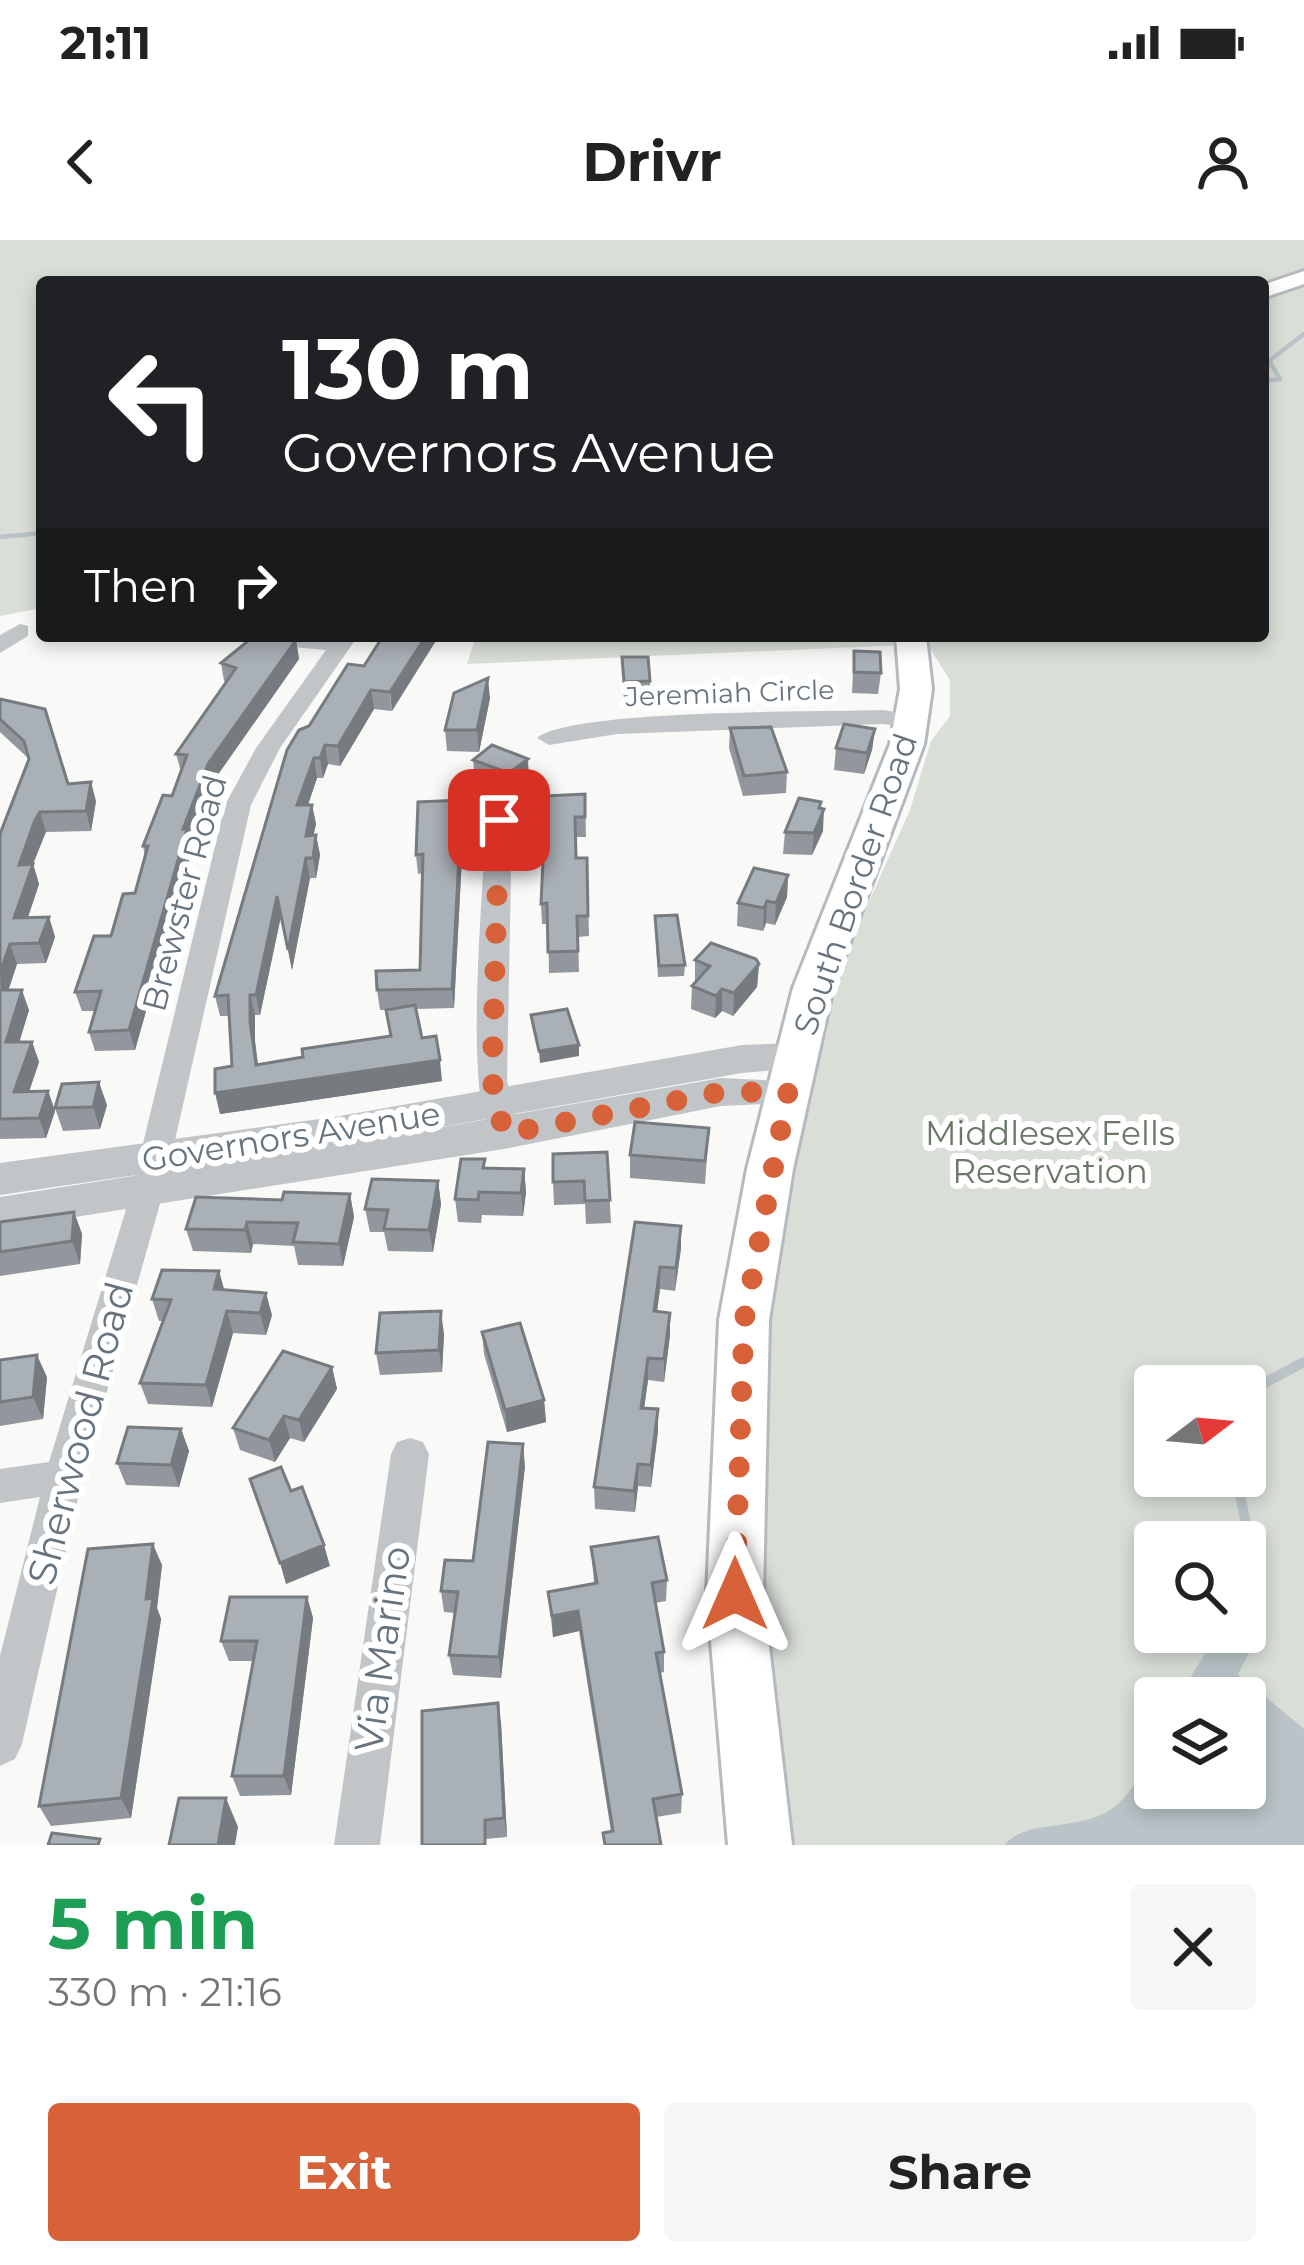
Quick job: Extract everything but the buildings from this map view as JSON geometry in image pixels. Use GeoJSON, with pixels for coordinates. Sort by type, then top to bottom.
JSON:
{"type":"FeatureCollection","features":[{"type":"Feature","properties":{"kind":"main road"},"geometry":{"type":"LineString","coordinates":[[1269,290],[1304,277]]}},
{"type":"Feature","properties":{"kind":"main road","name":"South Border Road"},"geometry":{"type":"LineString","coordinates":[[760,1845],[735,1594],[744,1321],[813,988],[889,801],[913,721],[916,684],[911,642]]}},
{"type":"Feature","properties":{"kind":"street"},"geometry":{"type":"LineString","coordinates":[[0,646],[20,631]]}},
{"type":"Feature","properties":{"kind":"street","name":"Brewster Road"},"geometry":{"type":"LineString","coordinates":[[151,1175],[238,805],[268,748],[343,642]]}},
{"type":"Feature","properties":{"kind":"street","name":"Jeremiah Circle"},"geometry":{"type":"LineString","coordinates":[[549,738],[616,727],[879,717],[913,721]]}},
{"type":"Feature","properties":{"kind":"street"},"geometry":{"type":"LineString","coordinates":[[499,820],[500,1119]]}},
{"type":"Feature","properties":{"kind":"street","name":"Governors Avenue"},"geometry":{"type":"LineString","coordinates":[[0,1214],[151,1175],[500,1119],[721,1092],[792,1075]]}},
{"type":"Feature","properties":{"kind":"street","name":"Governors Avenue"},"geometry":{"type":"LineString","coordinates":[[0,1179],[151,1175]]}},
{"type":"Feature","properties":{"kind":"street","name":"Sherwood Road"},"geometry":{"type":"LineString","coordinates":[[0,1744],[64,1476],[151,1175]]}},
{"type":"Feature","properties":{"kind":"street","name":"Via Marino"},"geometry":{"type":"LineString","coordinates":[[357,1845],[410,1454]]}},
{"type":"Feature","properties":{"kind":"street"},"geometry":{"type":"LineString","coordinates":[[0,1486],[64,1476]]}},
{"type":"Feature","properties":{"kind":"green space","name":"Middlesex Fells Reservation"},"geometry":{"type":"Polygon","coordinates":[[[0,240],[1304,240],[1304,1845],[785,1845],[757,1634],[767,1285],[815,1044],[853,937],[910,810],[931,741],[950,716],[950,680],[927,644],[467,664],[474,642],[1269,642],[1269,276],[36,276],[36,609],[0,616],[0,240]]]}},
{"type":"Feature","properties":{"kind":"shaded area"},"geometry":{"type":"Polygon","coordinates":[[[1205,1653],[1249,1653],[1238,1674],[1242,1677],[1191,1677],[1205,1653]]]}},
{"type":"Feature","properties":{"kind":"shaded area"},"geometry":{"type":"Polygon","coordinates":[[[1266,1697],[1304,1729],[1304,1845],[1004,1845],[1030,1830],[1109,1811],[1133,1787],[1134,1809],[1266,1809],[1266,1697]]]}},
{"type":"Feature","properties":{"kind":"waterway"},"geometry":{"type":"LineString","coordinates":[[1269,361],[1304,334]]}},
{"type":"Feature","properties":{"kind":"waterway"},"geometry":{"type":"LineString","coordinates":[[1269,361],[1280,379],[1269,380]]}},
{"type":"Feature","properties":{"kind":"waterway"},"geometry":{"type":"LineString","coordinates":[[0,537],[36,534]]}},
{"type":"Feature","properties":{"kind":"waterway"},"geometry":{"type":"LineString","coordinates":[[1266,1382],[1304,1362],[1300,1364]]}},
{"type":"Feature","properties":{"kind":"waterway"},"geometry":{"type":"LineString","coordinates":[[1240,1497],[1246,1521]]}},
{"type":"Feature","properties":{"kind":"route"},"geometry":{"type":"LineString","coordinates":[[499,820],[492,1080],[504,1134],[721,1092],[788,1092],[744,1321],[735,1594]]}}]}
